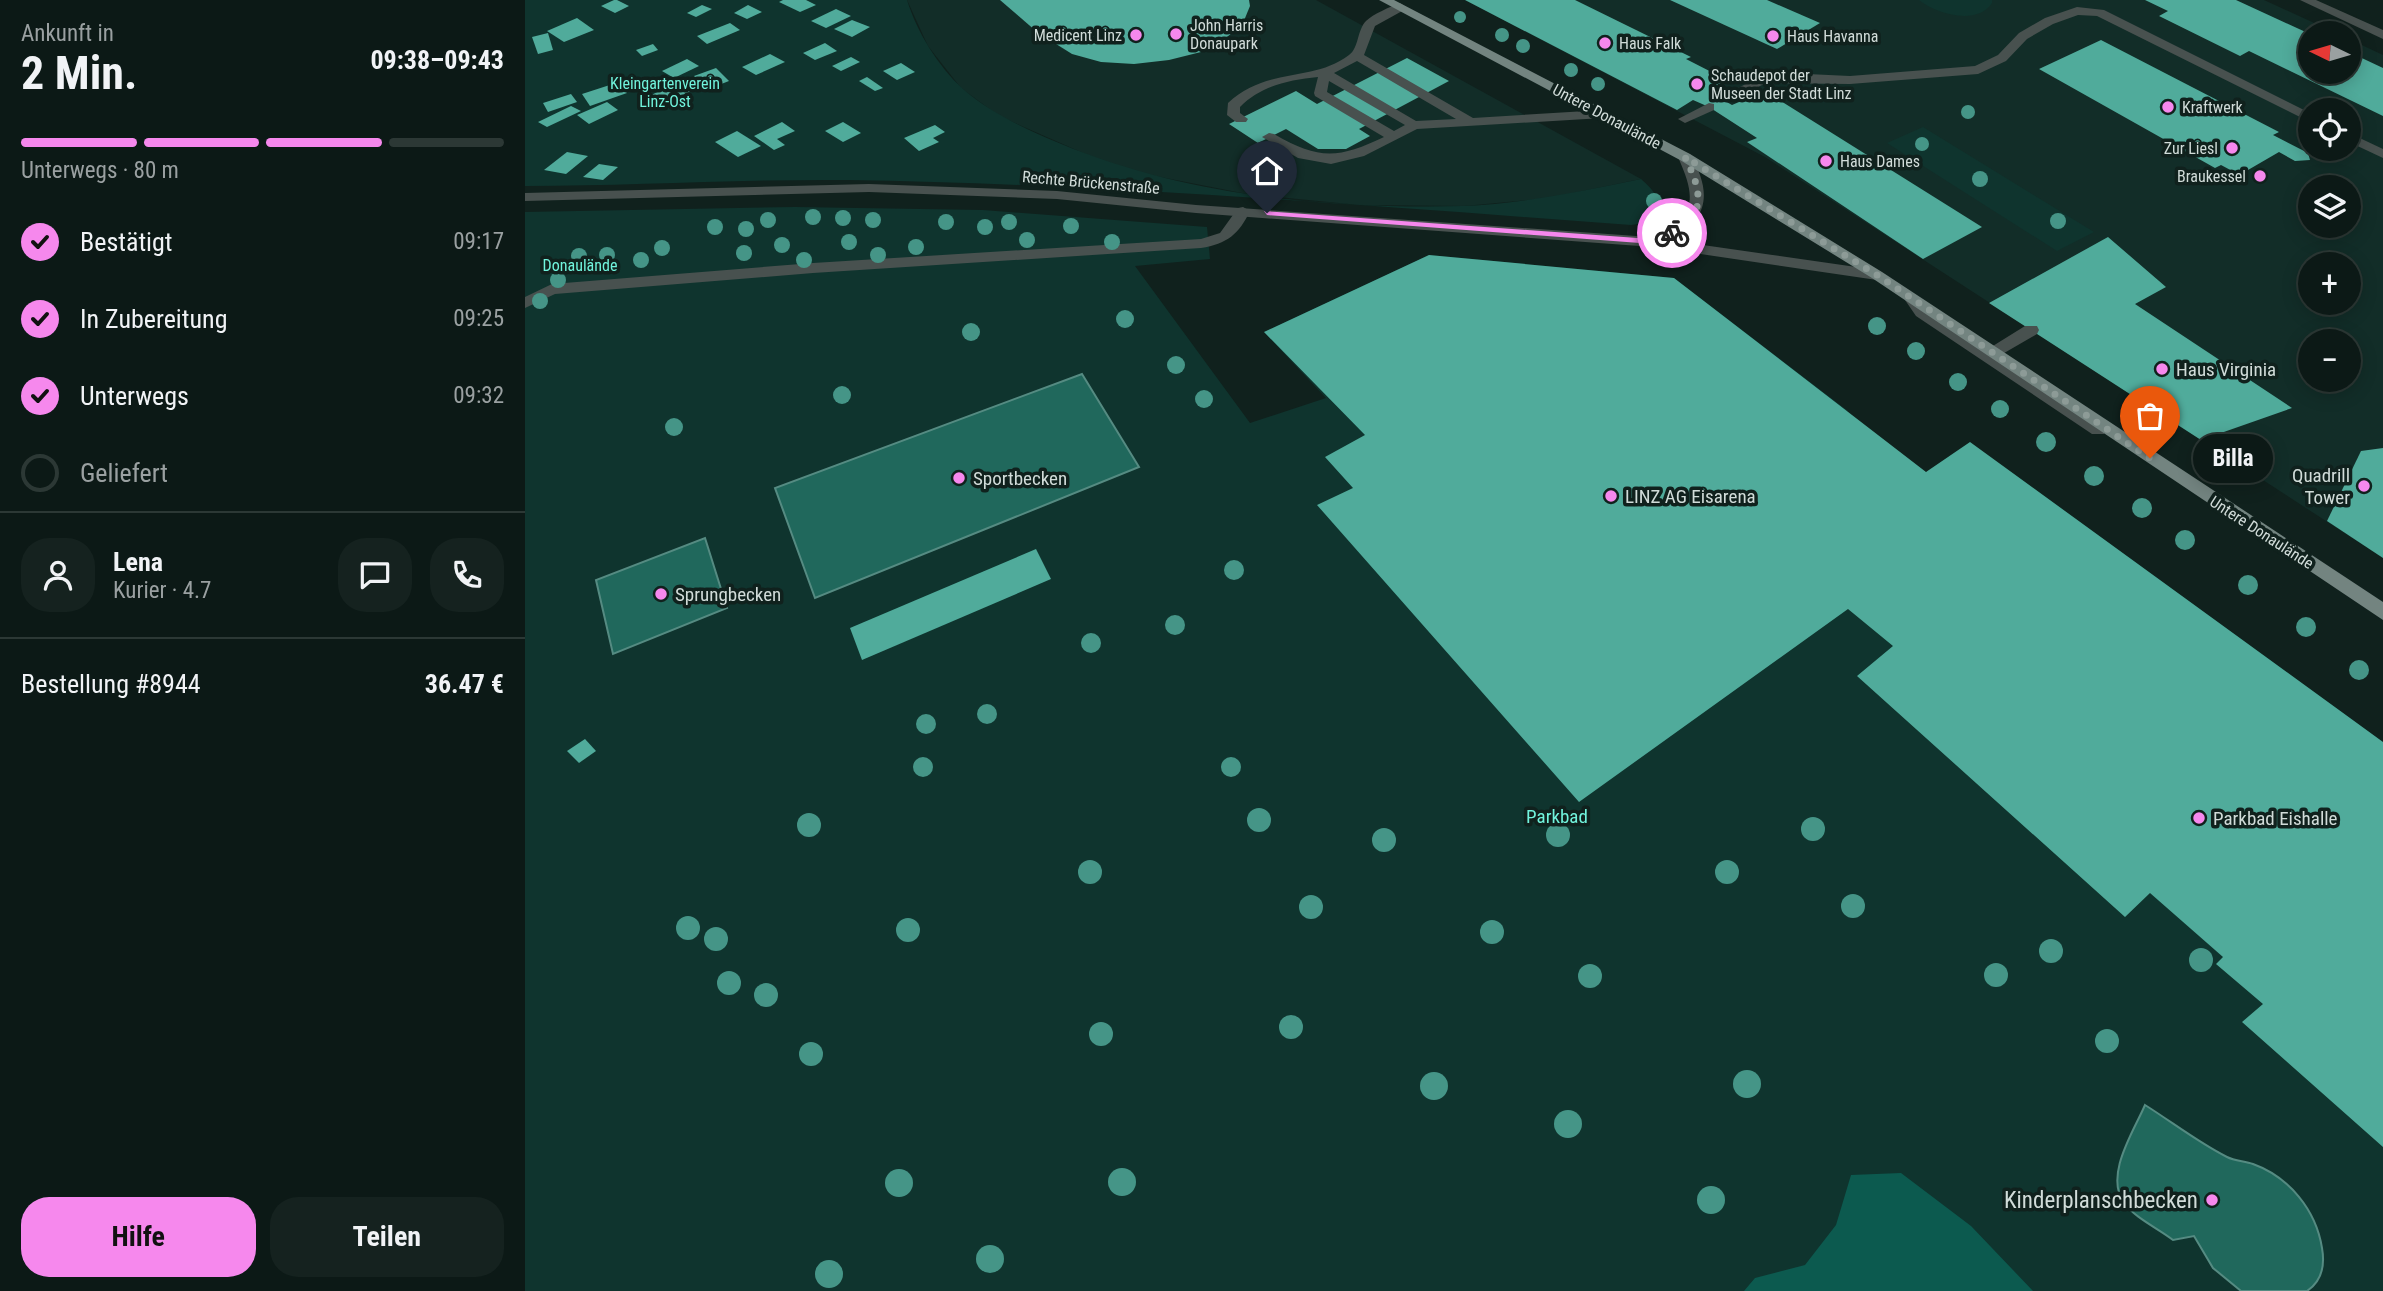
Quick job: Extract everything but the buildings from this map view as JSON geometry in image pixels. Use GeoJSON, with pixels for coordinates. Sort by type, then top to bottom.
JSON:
{"type":"FeatureCollection","features":[{"type":"Feature","properties":{"kind":"main road","name":"Untere Donaulände"},"geometry":{"type":"LineString","coordinates":[[1385,0],[1685,157],[1877,275],[2383,612]]}},
{"type":"Feature","properties":{"kind":"street"},"geometry":{"type":"LineString","coordinates":[[2306,0],[2383,35]]}},
{"type":"Feature","properties":{"kind":"street"},"geometry":{"type":"LineString","coordinates":[[1241,119],[1234,115],[1233,106],[1240,99],[1282,77],[1325,73],[1357,56],[1370,24],[1400,8]]}},
{"type":"Feature","properties":{"kind":"street"},"geometry":{"type":"LineString","coordinates":[[1723,99],[1763,79],[1786,77],[1850,80],[1977,71],[2002,58],[2023,37],[2049,21],[2077,11],[2100,13],[2298,112]]}},
{"type":"Feature","properties":{"kind":"street"},"geometry":{"type":"LineString","coordinates":[[1357,56],[1471,122]]}},
{"type":"Feature","properties":{"kind":"street"},"geometry":{"type":"LineString","coordinates":[[1325,73],[1414,125]]}},
{"type":"Feature","properties":{"kind":"street"},"geometry":{"type":"LineString","coordinates":[[1325,73],[1320,93],[1394,137]]}},
{"type":"Feature","properties":{"kind":"street"},"geometry":{"type":"LineString","coordinates":[[1685,119],[1709,107]]}},
{"type":"Feature","properties":{"kind":"street"},"geometry":{"type":"LineString","coordinates":[[1269,137],[1291,151],[1314,159],[1338,160],[1357,156],[1414,125],[1603,114]]}},
{"type":"Feature","properties":{"kind":"street"},"geometry":{"type":"LineString","coordinates":[[2361,143],[2383,154]]}},
{"type":"Feature","properties":{"kind":"street"},"geometry":{"type":"LineString","coordinates":[[1653,242],[1676,231],[1692,218],[1698,207],[1697,181],[1685,157]]}},
{"type":"Feature","properties":{"kind":"street","name":"Rechte Brückenstraße"},"geometry":{"type":"LineString","coordinates":[[525,197],[869,188],[1057,195],[1196,209],[1653,242],[1877,275]]}},
{"type":"Feature","properties":{"kind":"street"},"geometry":{"type":"LineString","coordinates":[[525,303],[552,289],[813,268],[1200,243],[1220,240],[1234,230],[1243,211]]}},
{"type":"Feature","properties":{"kind":"street"},"geometry":{"type":"LineString","coordinates":[[1913,300],[1921,312],[2098,430]]}},
{"type":"Feature","properties":{"kind":"street"},"geometry":{"type":"LineString","coordinates":[[1993,353],[2031,330]]}},
{"type":"Feature","properties":{"kind":"shaded area"},"geometry":{"type":"Polygon","coordinates":[[[907,0],[1316,0],[1641,179],[1549,198],[1465,206],[1359,205],[1247,194],[1145,174],[1099,160],[999,116],[961,88],[928,46],[907,0]]]}},
{"type":"Feature","properties":{"kind":"shaded area"},"geometry":{"type":"Polygon","coordinates":[[[1465,0],[2264,0],[2310,21],[2298,21],[2298,84],[2361,84],[2361,45],[2383,55],[2383,558],[1765,157],[1465,0]]]}},
{"type":"Feature","properties":{"kind":"shaded area","name":"Sportbecken"},"geometry":{"type":"Polygon","coordinates":[[[1082,374],[1139,467],[815,598],[775,488],[1082,374]]]}},
{"type":"Feature","properties":{"kind":"shaded area","name":"Sprungbecken"},"geometry":{"type":"Polygon","coordinates":[[[705,538],[727,608],[613,654],[596,580],[705,538]]]}},
{"type":"Feature","properties":{"kind":"shaded area","name":"Kinderplanschbecken"},"geometry":{"type":"Polygon","coordinates":[[[2145,1105],[2217,1151],[2266,1170],[2289,1186],[2307,1208],[2319,1234],[2323,1260],[2321,1272],[2312,1287],[2307,1291],[2241,1291],[2213,1268],[2194,1236],[2173,1240],[2124,1203],[2117,1180],[2119,1167],[2128,1140],[2145,1105]]]}},
{"type":"Feature","properties":{"kind":"shaded area"},"geometry":{"type":"Polygon","coordinates":[[[1901,1173],[1971,1226],[2033,1291],[1744,1291],[1755,1278],[1805,1265],[1836,1225],[1851,1175],[1901,1173]]]}},
{"type":"Feature","properties":{"kind":"green space","name":"Kleingartenverein Linz-Ost"},"geometry":{"type":"Polygon","coordinates":[[[525,0],[907,0],[916,24],[937,59],[963,89],[985,106],[1059,143],[1156,176],[1258,196],[1361,205],[1412,206],[1508,203],[1641,179],[1655,194],[1659,208],[1651,219],[1631,225],[1239,197],[946,182],[808,180],[525,186],[525,0]]]}},
{"type":"Feature","properties":{"kind":"green space"},"geometry":{"type":"Polygon","coordinates":[[[1919,0],[1992,0],[1992,3],[1985,10],[1967,16],[1935,10],[1919,0]]]}},
{"type":"Feature","properties":{"kind":"green space"},"geometry":{"type":"Polygon","coordinates":[[[1923,127],[2094,232],[2057,251],[1887,143],[1923,127]]]}},
{"type":"Feature","properties":{"kind":"green space","name":"Parkbad"},"geometry":{"type":"Polygon","coordinates":[[[795,207],[983,210],[1207,227],[1210,259],[1135,266],[1250,423],[1326,398],[1264,332],[1429,255],[1674,278],[1848,411],[1828,423],[1905,485],[2011,472],[2383,742],[2383,1291],[525,1291],[525,212],[795,207]]]}},
{"type":"Feature","properties":{"kind":"way so far"},"geometry":{"type":"LineString","coordinates":[[1672,233],[1692,218],[1698,207],[1697,181],[1685,157],[1877,275],[2150,458]]}},
{"type":"Feature","properties":{"kind":"place","name":"John Harris Donaupark"},"geometry":{"type":"Point","coordinates":[1176,34]}},
{"type":"Feature","properties":{"kind":"place","name":"Medicent Linz"},"geometry":{"type":"Point","coordinates":[1136,35]}},
{"type":"Feature","properties":{"kind":"place","name":"Haus Havanna"},"geometry":{"type":"Point","coordinates":[1773,36]}},
{"type":"Feature","properties":{"kind":"place","name":"Haus Falk"},"geometry":{"type":"Point","coordinates":[1605,43]}},
{"type":"Feature","properties":{"kind":"place","name":"Schaudepot der Museen der Stadt Linz"},"geometry":{"type":"Point","coordinates":[1697,84]}},
{"type":"Feature","properties":{"kind":"place","name":"Kraftwerk"},"geometry":{"type":"Point","coordinates":[2168,107]}},
{"type":"Feature","properties":{"kind":"place","name":"Zur Liesl"},"geometry":{"type":"Point","coordinates":[2232,148]}},
{"type":"Feature","properties":{"kind":"place","name":"Haus Dames"},"geometry":{"type":"Point","coordinates":[1826,161]}},
{"type":"Feature","properties":{"kind":"place","name":"Braukessel"},"geometry":{"type":"Point","coordinates":[2260,176]}},
{"type":"Feature","properties":{"kind":"place","name":"Haus Virginia"},"geometry":{"type":"Point","coordinates":[2162,369]}},
{"type":"Feature","properties":{"kind":"place","name":"Billa"},"geometry":{"type":"Point","coordinates":[2150,458]}},
{"type":"Feature","properties":{"kind":"place","name":"Sportbecken"},"geometry":{"type":"Point","coordinates":[959,478]}},
{"type":"Feature","properties":{"kind":"place","name":"Quadrill Tower"},"geometry":{"type":"Point","coordinates":[2364,486]}},
{"type":"Feature","properties":{"kind":"place","name":"LINZ AG Eisarena"},"geometry":{"type":"Point","coordinates":[1611,496]}},
{"type":"Feature","properties":{"kind":"place","name":"Sprungbecken"},"geometry":{"type":"Point","coordinates":[661,594]}},
{"type":"Feature","properties":{"kind":"place","name":"Parkbad Eishalle"},"geometry":{"type":"Point","coordinates":[2199,818]}},
{"type":"Feature","properties":{"kind":"place","name":"Kinderplanschbecken"},"geometry":{"type":"Point","coordinates":[2212,1200]}},
{"type":"Feature","properties":{"kind":"route"},"geometry":{"type":"LineString","coordinates":[[1267,213],[1653,242],[1672,233]]}},
{"type":"Feature","properties":{"kind":"park label","name":"Donaulände"},"geometry":{"type":"Point","coordinates":[580,265]}}]}
